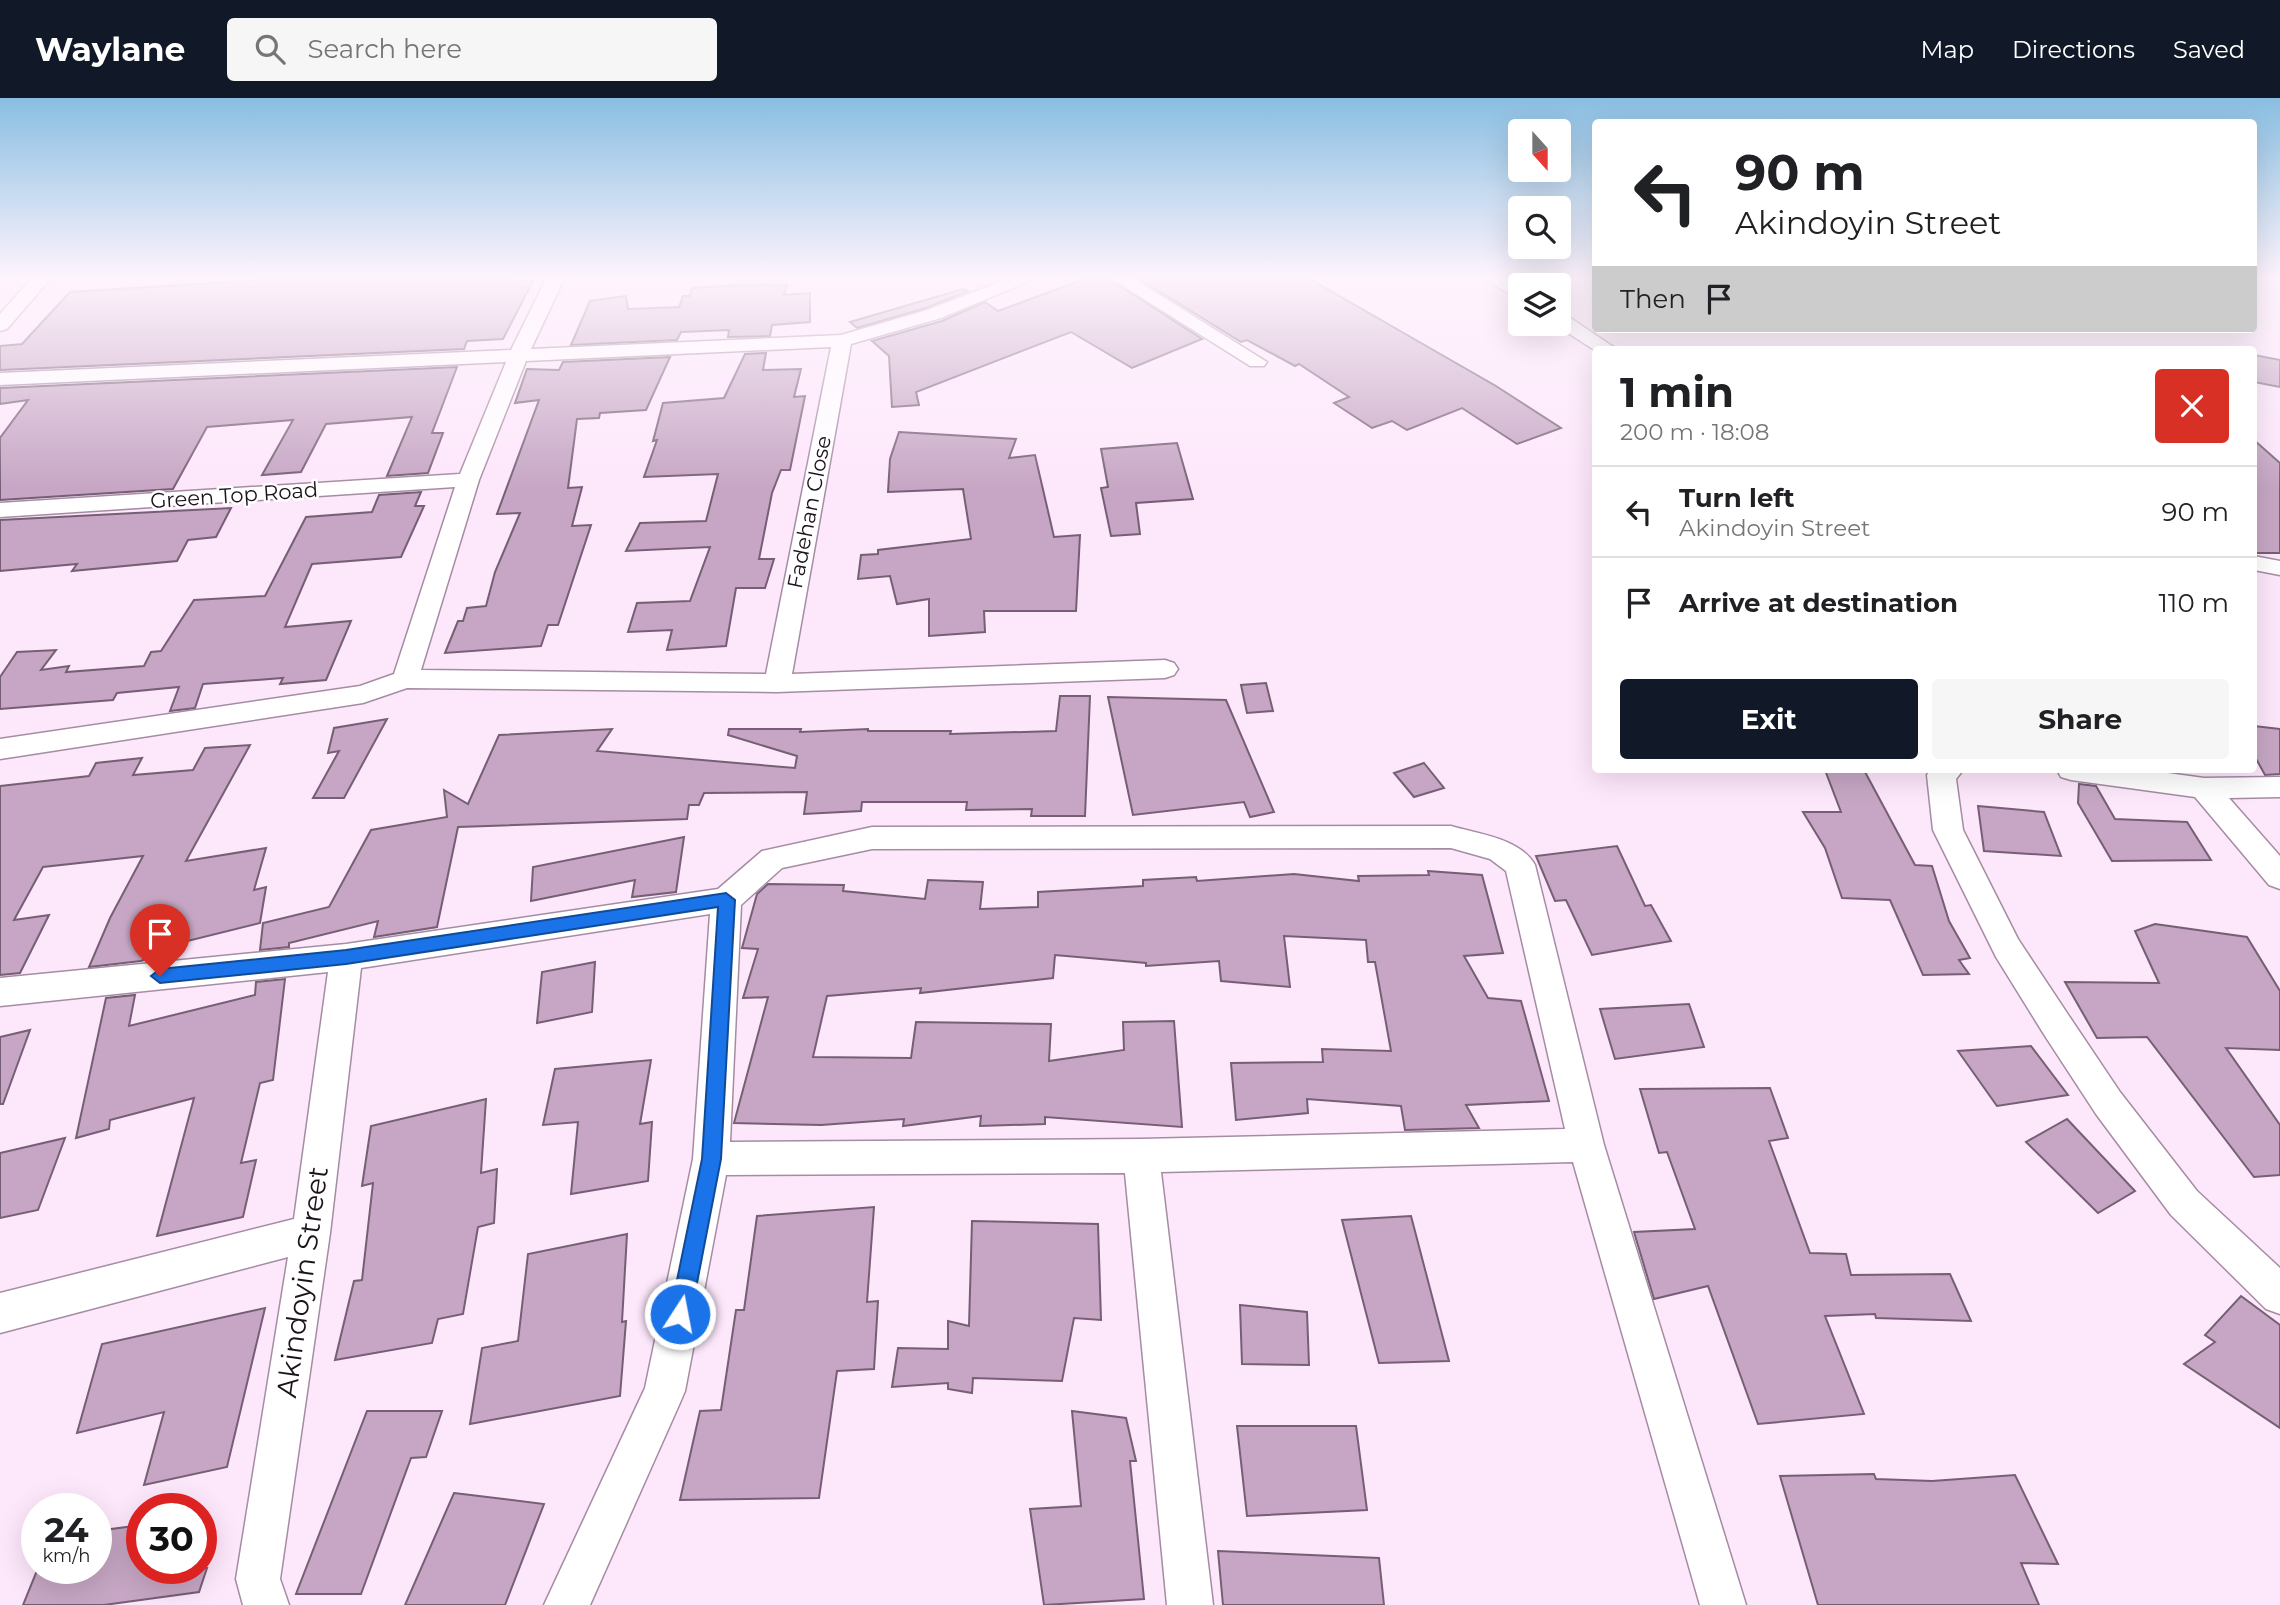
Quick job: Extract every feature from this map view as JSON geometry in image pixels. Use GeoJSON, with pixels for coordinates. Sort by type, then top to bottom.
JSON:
{"type":"FeatureCollection","features":[{"type":"Feature","properties":{"kind":"street"},"geometry":{"type":"LineString","coordinates":[[405,679],[468,480],[522,347]]}},
{"type":"Feature","properties":{"kind":"street"},"geometry":{"type":"LineString","coordinates":[[0,379],[685,347]]}},
{"type":"Feature","properties":{"kind":"street","name":"Fadehan Close"},"geometry":{"type":"LineString","coordinates":[[777,682],[841,347]]}},
{"type":"Feature","properties":{"kind":"street"},"geometry":{"type":"LineString","coordinates":[[1233,347],[1257,362]]}},
{"type":"Feature","properties":{"kind":"street","name":"Green Top Road"},"geometry":{"type":"LineString","coordinates":[[0,510],[468,480]]}},
{"type":"Feature","properties":{"kind":"street"},"geometry":{"type":"LineString","coordinates":[[2257,564],[2280,568]]}},
{"type":"Feature","properties":{"kind":"street"},"geometry":{"type":"LineString","coordinates":[[0,749],[363,694],[405,679],[777,682],[1164,669]]}},
{"type":"Feature","properties":{"kind":"street"},"geometry":{"type":"LineString","coordinates":[[1944,773],[1941,775],[1948,830],[2007,948],[2050,1015],[2108,1103],[2184,1203],[2280,1295]]}},
{"type":"Feature","properties":{"kind":"street"},"geometry":{"type":"LineString","coordinates":[[2093,773],[2204,788],[2280,788]]}},
{"type":"Feature","properties":{"kind":"street"},"geometry":{"type":"LineString","coordinates":[[2204,788],[2280,877]]}},
{"type":"Feature","properties":{"kind":"street"},"geometry":{"type":"LineString","coordinates":[[0,992],[346,957],[726,900],[773,859],[872,838],[1451,837],[1476,842],[1500,851],[1520,864],[1586,1145],[1723,1605]]}},
{"type":"Feature","properties":{"kind":"street"},"geometry":{"type":"LineString","coordinates":[[567,1605],[665,1391],[711,1159],[726,900]]}},
{"type":"Feature","properties":{"kind":"street","name":"Akindoyin Street"},"geometry":{"type":"LineString","coordinates":[[266,1605],[258,1579],[311,1234],[346,957]]}},
{"type":"Feature","properties":{"kind":"street"},"geometry":{"type":"LineString","coordinates":[[711,1159],[1141,1156],[1586,1145]]}},
{"type":"Feature","properties":{"kind":"street"},"geometry":{"type":"LineString","coordinates":[[1141,1156],[1190,1605]]}},
{"type":"Feature","properties":{"kind":"street"},"geometry":{"type":"LineString","coordinates":[[0,1313],[311,1234]]}},
{"type":"Feature","properties":{"kind":"building"},"geometry":{"type":"Polygon","coordinates":[[[0,347],[465,347],[464,349],[0,370],[0,347]]]}},
{"type":"Feature","properties":{"kind":"building"},"geometry":{"type":"Polygon","coordinates":[[[879,347],[1031,347],[916,392],[919,405],[892,407],[889,356],[879,347]]]}},
{"type":"Feature","properties":{"kind":"building"},"geometry":{"type":"Polygon","coordinates":[[[1097,347],[1182,347],[1132,368],[1097,347]]]}},
{"type":"Feature","properties":{"kind":"building"},"geometry":{"type":"Polygon","coordinates":[[[1261,347],[1429,347],[1561,428],[1517,444],[1462,408],[1407,430],[1392,421],[1372,428],[1334,403],[1349,397],[1299,364],[1295,366],[1261,347]]]}},
{"type":"Feature","properties":{"kind":"building"},"geometry":{"type":"Polygon","coordinates":[[[766,353],[763,370],[801,369],[794,397],[805,396],[790,470],[781,470],[772,493],[759,559],[774,559],[765,588],[736,588],[726,646],[667,650],[672,630],[628,632],[637,603],[690,601],[710,547],[626,551],[640,523],[706,521],[718,474],[644,477],[657,440],[653,441],[663,403],[724,398],[745,354],[766,353]]]}},
{"type":"Feature","properties":{"kind":"building"},"geometry":{"type":"Polygon","coordinates":[[[2257,356],[2280,360],[2280,387],[2257,383],[2257,356]]]}},
{"type":"Feature","properties":{"kind":"building"},"geometry":{"type":"Polygon","coordinates":[[[670,357],[646,410],[600,413],[599,418],[577,419],[568,488],[582,487],[572,526],[591,525],[558,625],[548,625],[541,646],[445,653],[458,621],[463,621],[467,608],[486,606],[495,572],[520,513],[497,514],[539,400],[515,403],[527,369],[559,370],[563,362],[670,357]]]}},
{"type":"Feature","properties":{"kind":"building"},"geometry":{"type":"Polygon","coordinates":[[[457,367],[432,433],[443,433],[428,473],[387,476],[412,417],[326,424],[301,472],[262,475],[293,420],[207,427],[173,489],[0,500],[0,438],[28,400],[0,404],[0,388],[457,367]]]}},
{"type":"Feature","properties":{"kind":"building"},"geometry":{"type":"Polygon","coordinates":[[[899,432],[1016,439],[1009,458],[1035,455],[1054,537],[1080,535],[1076,611],[984,611],[985,632],[929,636],[929,599],[897,604],[890,576],[858,579],[861,555],[878,554],[878,550],[971,539],[963,489],[888,492],[890,459],[899,432]]]}},
{"type":"Feature","properties":{"kind":"building"},"geometry":{"type":"Polygon","coordinates":[[[1177,443],[1193,499],[1136,503],[1140,534],[1111,536],[1101,488],[1108,487],[1101,449],[1177,443]]]}},
{"type":"Feature","properties":{"kind":"building"},"geometry":{"type":"Polygon","coordinates":[[[2257,443],[2280,463],[2280,553],[2257,553],[2257,443]]]}},
{"type":"Feature","properties":{"kind":"building"},"geometry":{"type":"Polygon","coordinates":[[[421,492],[415,506],[424,506],[401,557],[312,564],[285,627],[351,621],[326,680],[280,684],[283,678],[203,684],[195,708],[170,711],[179,687],[117,693],[113,700],[0,709],[0,677],[17,652],[56,650],[41,670],[69,666],[66,672],[144,666],[151,652],[161,651],[194,600],[265,596],[306,517],[372,512],[379,495],[421,492]]]}},
{"type":"Feature","properties":{"kind":"building"},"geometry":{"type":"Polygon","coordinates":[[[231,508],[216,537],[188,540],[177,561],[72,571],[77,564],[0,571],[0,520],[231,508]]]}},
{"type":"Feature","properties":{"kind":"building"},"geometry":{"type":"Polygon","coordinates":[[[1266,683],[1273,711],[1247,713],[1241,685],[1266,683]]]}},
{"type":"Feature","properties":{"kind":"building"},"geometry":{"type":"Polygon","coordinates":[[[1060,696],[1090,696],[1085,816],[1031,816],[1032,809],[966,810],[967,802],[862,802],[861,811],[804,814],[807,792],[704,793],[699,805],[689,805],[687,819],[458,827],[437,927],[374,937],[378,921],[289,943],[289,947],[260,950],[263,923],[329,907],[371,830],[447,817],[444,790],[468,804],[499,735],[612,729],[597,751],[795,768],[797,756],[728,735],[729,729],[801,729],[800,732],[868,729],[951,731],[950,734],[1056,731],[1060,696]]]}},
{"type":"Feature","properties":{"kind":"building"},"geometry":{"type":"Polygon","coordinates":[[[1108,697],[1226,700],[1274,812],[1250,817],[1244,802],[1133,815],[1108,697]]]}},
{"type":"Feature","properties":{"kind":"building"},"geometry":{"type":"Polygon","coordinates":[[[387,719],[344,798],[313,798],[339,751],[328,753],[334,728],[387,719]]]}},
{"type":"Feature","properties":{"kind":"building"},"geometry":{"type":"Polygon","coordinates":[[[2257,726],[2280,729],[2280,774],[2265,775],[2257,760],[2257,726]]]}},
{"type":"Feature","properties":{"kind":"building"},"geometry":{"type":"Polygon","coordinates":[[[250,745],[186,861],[266,848],[254,890],[266,887],[260,923],[151,950],[148,958],[141,961],[89,967],[110,918],[143,856],[43,867],[14,920],[49,915],[20,973],[0,975],[0,786],[89,776],[96,763],[142,758],[133,775],[193,770],[205,748],[250,745]]]}},
{"type":"Feature","properties":{"kind":"building"},"geometry":{"type":"Polygon","coordinates":[[[1424,763],[1444,788],[1414,797],[1394,773],[1424,763]]]}},
{"type":"Feature","properties":{"kind":"building"},"geometry":{"type":"Polygon","coordinates":[[[1826,773],[1866,773],[1915,865],[1932,866],[1949,921],[1970,958],[1959,960],[1969,974],[1923,975],[1890,900],[1842,898],[1825,848],[1803,812],[1841,812],[1826,773]]]}},
{"type":"Feature","properties":{"kind":"building"},"geometry":{"type":"Polygon","coordinates":[[[2079,784],[2096,786],[2115,819],[2187,822],[2211,860],[2112,861],[2078,803],[2079,784]]]}},
{"type":"Feature","properties":{"kind":"building"},"geometry":{"type":"Polygon","coordinates":[[[1978,806],[2044,812],[2061,856],[1984,851],[1978,806]]]}},
{"type":"Feature","properties":{"kind":"building"},"geometry":{"type":"Polygon","coordinates":[[[684,837],[676,892],[632,897],[635,880],[531,901],[533,867],[684,837]]]}},
{"type":"Feature","properties":{"kind":"building"},"geometry":{"type":"Polygon","coordinates":[[[1617,846],[1645,906],[1651,905],[1671,941],[1592,955],[1566,900],[1555,901],[1536,856],[1617,846]]]}},
{"type":"Feature","properties":{"kind":"building"},"geometry":{"type":"Polygon","coordinates":[[[1428,871],[1482,875],[1503,953],[1464,956],[1488,998],[1521,1001],[1549,1101],[1466,1105],[1479,1128],[1405,1130],[1401,1106],[1307,1099],[1308,1113],[1236,1120],[1231,1063],[1323,1062],[1322,1049],[1391,1051],[1375,962],[1368,962],[1366,940],[1284,936],[1290,987],[1221,981],[1219,961],[1146,966],[1146,963],[1055,955],[1053,978],[920,993],[921,988],[827,996],[813,1057],[911,1058],[916,1022],[1051,1024],[1049,1061],[1124,1050],[1123,1022],[1174,1021],[1182,1127],[1045,1117],[1045,1124],[980,1126],[981,1116],[903,1126],[904,1119],[821,1125],[734,1123],[768,997],[743,998],[758,949],[742,948],[757,894],[768,884],[844,885],[843,891],[925,899],[928,880],[983,882],[980,909],[1038,907],[1038,892],[1143,886],[1143,880],[1196,877],[1197,881],[1294,874],[1359,881],[1358,876],[1429,875],[1428,871]]]}},
{"type":"Feature","properties":{"kind":"building"},"geometry":{"type":"Polygon","coordinates":[[[2155,924],[2247,937],[2280,991],[2280,1050],[2226,1048],[2280,1125],[2280,1175],[2254,1177],[2147,1037],[2097,1038],[2065,982],[2159,983],[2135,931],[2155,924]]]}},
{"type":"Feature","properties":{"kind":"building"},"geometry":{"type":"Polygon","coordinates":[[[595,962],[592,1012],[537,1023],[542,972],[595,962]]]}},
{"type":"Feature","properties":{"kind":"building"},"geometry":{"type":"Polygon","coordinates":[[[285,979],[273,1080],[260,1083],[241,1163],[256,1160],[243,1217],[157,1236],[194,1098],[110,1120],[109,1129],[76,1138],[106,998],[135,995],[129,1026],[255,995],[256,982],[285,979]]]}},
{"type":"Feature","properties":{"kind":"building"},"geometry":{"type":"Polygon","coordinates":[[[1689,1004],[1704,1047],[1615,1059],[1600,1009],[1689,1004]]]}},
{"type":"Feature","properties":{"kind":"building"},"geometry":{"type":"Polygon","coordinates":[[[30,1030],[3,1104],[0,1104],[0,1037],[30,1030]]]}},
{"type":"Feature","properties":{"kind":"building"},"geometry":{"type":"Polygon","coordinates":[[[2031,1046],[2068,1095],[1997,1106],[1958,1051],[2031,1046]]]}},
{"type":"Feature","properties":{"kind":"building"},"geometry":{"type":"Polygon","coordinates":[[[651,1060],[640,1124],[652,1122],[648,1181],[571,1194],[578,1122],[543,1125],[555,1069],[651,1060]]]}},
{"type":"Feature","properties":{"kind":"building"},"geometry":{"type":"Polygon","coordinates":[[[1770,1088],[1788,1138],[1769,1141],[1810,1253],[1846,1254],[1851,1275],[1950,1274],[1971,1321],[1876,1318],[1875,1314],[1825,1316],[1864,1414],[1758,1424],[1708,1286],[1654,1299],[1634,1232],[1695,1229],[1667,1152],[1659,1153],[1640,1089],[1770,1088]]]}},
{"type":"Feature","properties":{"kind":"building"},"geometry":{"type":"Polygon","coordinates":[[[486,1099],[481,1173],[497,1169],[494,1223],[478,1227],[463,1314],[438,1319],[432,1343],[335,1360],[354,1281],[362,1280],[373,1183],[362,1186],[371,1126],[486,1099]]]}},
{"type":"Feature","properties":{"kind":"building"},"geometry":{"type":"Polygon","coordinates":[[[2067,1119],[2135,1191],[2098,1213],[2026,1142],[2067,1119]]]}},
{"type":"Feature","properties":{"kind":"building"},"geometry":{"type":"Polygon","coordinates":[[[65,1138],[38,1210],[0,1218],[0,1153],[65,1138]]]}},
{"type":"Feature","properties":{"kind":"building"},"geometry":{"type":"Polygon","coordinates":[[[874,1207],[867,1302],[878,1301],[874,1369],[837,1371],[819,1498],[680,1500],[700,1411],[721,1410],[736,1310],[744,1310],[757,1216],[874,1207]]]}},
{"type":"Feature","properties":{"kind":"building"},"geometry":{"type":"Polygon","coordinates":[[[1411,1216],[1449,1361],[1379,1363],[1342,1220],[1411,1216]]]}},
{"type":"Feature","properties":{"kind":"building"},"geometry":{"type":"Polygon","coordinates":[[[972,1221],[1098,1224],[1101,1320],[1074,1318],[1062,1381],[973,1378],[972,1393],[948,1389],[948,1383],[892,1387],[898,1348],[948,1349],[948,1321],[969,1326],[972,1221]]]}},
{"type":"Feature","properties":{"kind":"building"},"geometry":{"type":"Polygon","coordinates":[[[627,1234],[622,1322],[626,1321],[620,1396],[470,1424],[482,1348],[518,1341],[528,1254],[627,1234]]]}},
{"type":"Feature","properties":{"kind":"building"},"geometry":{"type":"Polygon","coordinates":[[[2241,1296],[2280,1325],[2280,1428],[2184,1364],[2215,1342],[2205,1335],[2241,1296]]]}},
{"type":"Feature","properties":{"kind":"building"},"geometry":{"type":"Polygon","coordinates":[[[1240,1305],[1307,1312],[1309,1365],[1242,1364],[1240,1305]]]}},
{"type":"Feature","properties":{"kind":"building"},"geometry":{"type":"Polygon","coordinates":[[[265,1308],[227,1467],[144,1485],[164,1412],[77,1433],[102,1344],[265,1308]]]}},
{"type":"Feature","properties":{"kind":"building"},"geometry":{"type":"Polygon","coordinates":[[[367,1411],[442,1411],[426,1457],[411,1458],[361,1594],[296,1594],[367,1411]]]}},
{"type":"Feature","properties":{"kind":"building"},"geometry":{"type":"Polygon","coordinates":[[[1072,1411],[1126,1418],[1136,1461],[1130,1461],[1144,1599],[1044,1605],[1030,1509],[1081,1506],[1072,1411]]]}},
{"type":"Feature","properties":{"kind":"building"},"geometry":{"type":"Polygon","coordinates":[[[1237,1426],[1356,1426],[1367,1510],[1247,1516],[1237,1426]]]}},
{"type":"Feature","properties":{"kind":"building"},"geometry":{"type":"Polygon","coordinates":[[[1874,1474],[1876,1479],[1932,1481],[2015,1475],[2058,1564],[2021,1563],[2039,1605],[1818,1605],[1780,1476],[1874,1474]]]}},
{"type":"Feature","properties":{"kind":"building"},"geometry":{"type":"Polygon","coordinates":[[[454,1493],[544,1504],[505,1605],[405,1605],[454,1493]]]}},
{"type":"Feature","properties":{"kind":"building"},"geometry":{"type":"Polygon","coordinates":[[[126,1527],[126,1584],[202,1584],[199,1592],[104,1605],[23,1605],[32,1584],[112,1584],[112,1529],[126,1527]]]}},
{"type":"Feature","properties":{"kind":"building"},"geometry":{"type":"Polygon","coordinates":[[[1218,1551],[1379,1558],[1384,1605],[1223,1605],[1218,1551]]]}},
{"type":"Feature","properties":{"kind":"route"},"geometry":{"type":"LineString","coordinates":[[160,976],[346,957],[726,900],[711,1159],[680,1314]]}}]}
